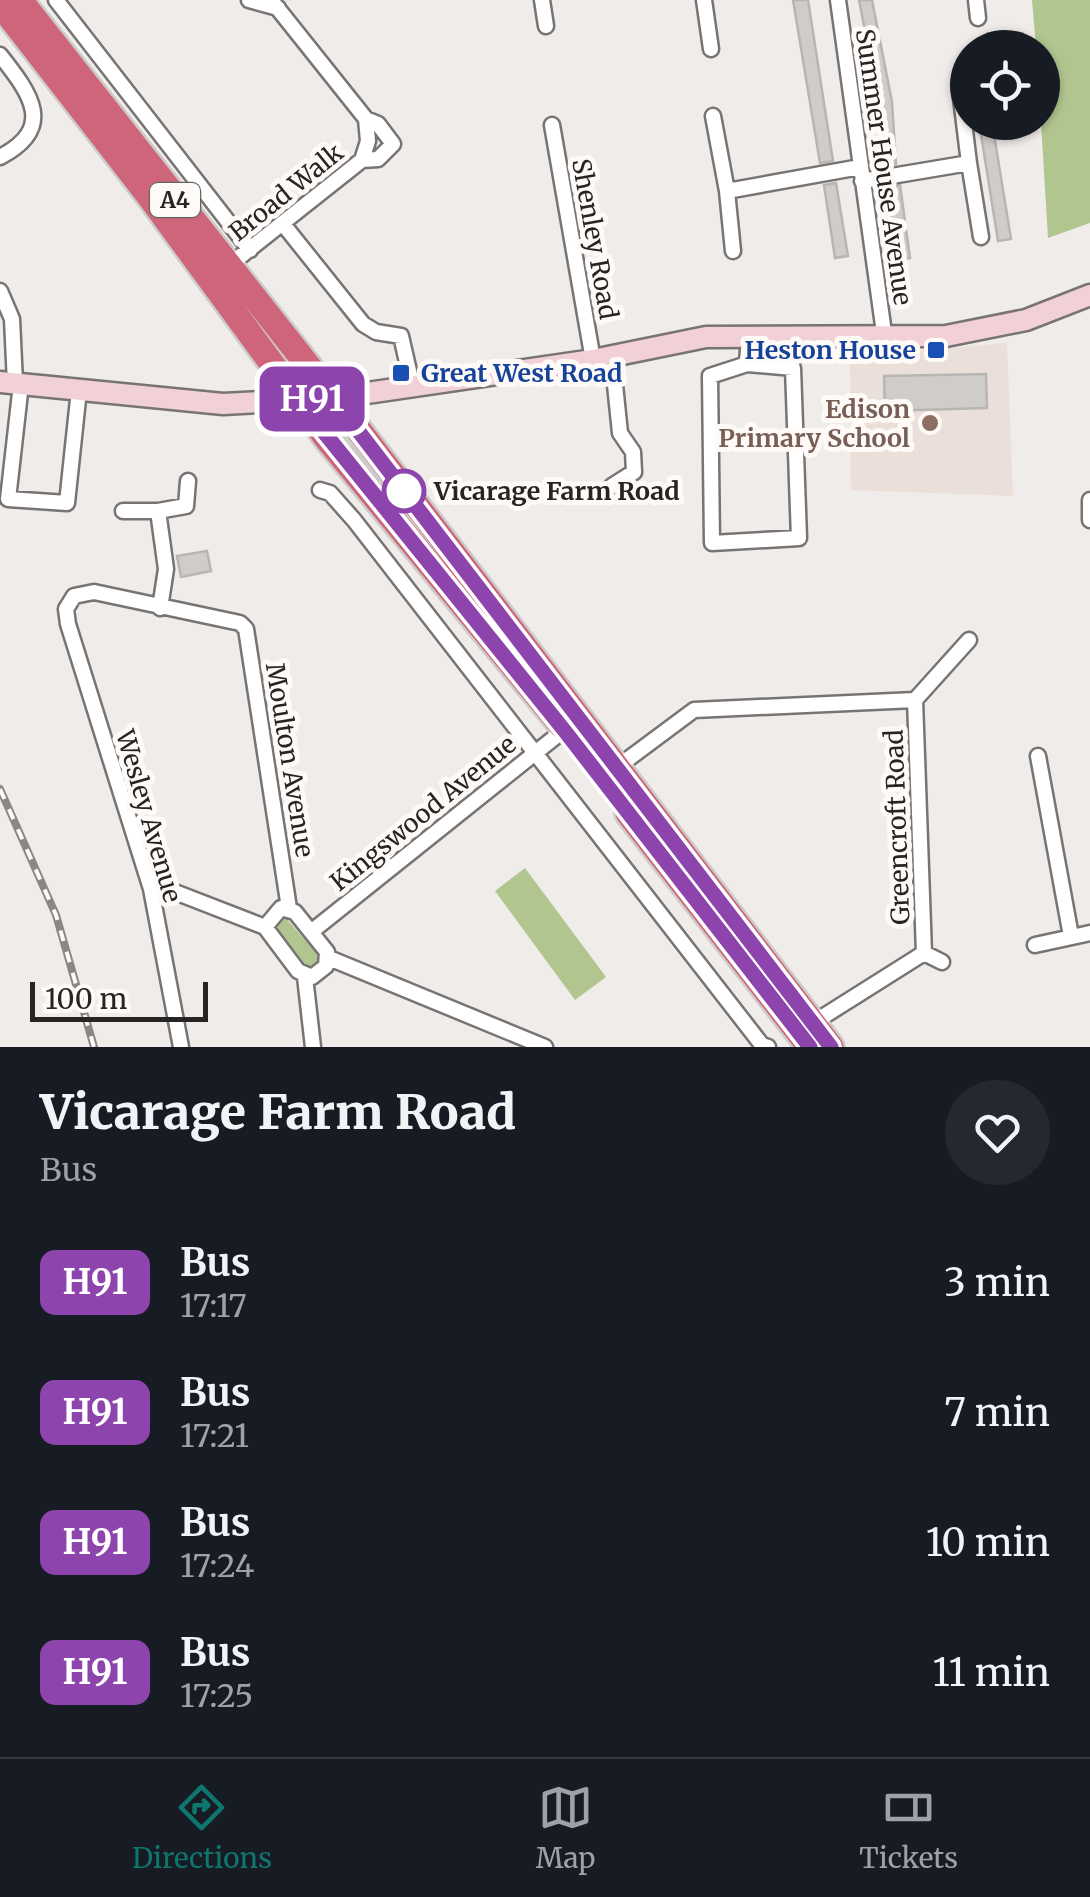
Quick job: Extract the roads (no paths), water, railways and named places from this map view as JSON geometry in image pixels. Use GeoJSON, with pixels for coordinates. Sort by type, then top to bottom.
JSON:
{"type":"FeatureCollection","features":[{"type":"Feature","properties":{"kind":"highway","name":"A4"},"geometry":{"type":"LineString","coordinates":[[20,0],[333,398],[616,768],[811,1035]]}},
{"type":"Feature","properties":{"kind":"highway","name":"A4"},"geometry":{"type":"LineString","coordinates":[[0,4],[149,196],[298,400],[811,1035],[831,1047]]}},
{"type":"Feature","properties":{"kind":"highway","name":"A4"},"geometry":{"type":"LineString","coordinates":[[333,398],[331,419],[366,465],[374,493]]}},
{"type":"Feature","properties":{"kind":"street"},"geometry":{"type":"LineString","coordinates":[[56,0],[250,250]]}},
{"type":"Feature","properties":{"kind":"street"},"geometry":{"type":"LineString","coordinates":[[249,0],[275,4],[366,119],[378,124],[393,144],[378,159],[362,160]]}},
{"type":"Feature","properties":{"kind":"street"},"geometry":{"type":"LineString","coordinates":[[542,0],[546,26]]}},
{"type":"Feature","properties":{"kind":"street"},"geometry":{"type":"LineString","coordinates":[[704,0],[711,49]]}},
{"type":"Feature","properties":{"kind":"street","name":"Summer House Avenue"},"geometry":{"type":"LineString","coordinates":[[838,0],[884,340]]}},
{"type":"Feature","properties":{"kind":"street"},"geometry":{"type":"LineString","coordinates":[[976,0],[978,18]]}},
{"type":"Feature","properties":{"kind":"street"},"geometry":{"type":"LineString","coordinates":[[0,56],[28,92],[34,120],[24,143],[0,158]]}},
{"type":"Feature","properties":{"kind":"street"},"geometry":{"type":"LineString","coordinates":[[713,116],[733,251]]}},
{"type":"Feature","properties":{"kind":"street","name":"Broad Walk"},"geometry":{"type":"LineString","coordinates":[[227,267],[362,160],[368,141],[366,119]]}},
{"type":"Feature","properties":{"kind":"street","name":"Shenley Road"},"geometry":{"type":"LineString","coordinates":[[552,125],[620,434],[636,460],[634,472],[612,486]]}},
{"type":"Feature","properties":{"kind":"street"},"geometry":{"type":"LineString","coordinates":[[966,140],[981,237]]}},
{"type":"Feature","properties":{"kind":"street"},"geometry":{"type":"LineString","coordinates":[[727,191],[969,163]]}},
{"type":"Feature","properties":{"kind":"street"},"geometry":{"type":"LineString","coordinates":[[284,224],[363,324],[376,332],[402,336],[412,384]]}},
{"type":"Feature","properties":{"kind":"street"},"geometry":{"type":"LineString","coordinates":[[0,291],[12,320],[8,499],[67,503],[79,390]]}},
{"type":"Feature","properties":{"kind":"street"},"geometry":{"type":"LineString","coordinates":[[12,383],[222,404],[333,398],[603,358],[706,337],[884,340],[993,329],[1090,295]]}},
{"type":"Feature","properties":{"kind":"street"},"geometry":{"type":"LineString","coordinates":[[748,364],[749,335]]}},
{"type":"Feature","properties":{"kind":"street"},"geometry":{"type":"LineString","coordinates":[[748,364],[793,368],[799,538],[712,542],[710,376],[748,364]]}},
{"type":"Feature","properties":{"kind":"street"},"geometry":{"type":"LineString","coordinates":[[124,510],[158,511],[186,506],[188,481]]}},
{"type":"Feature","properties":{"kind":"street"},"geometry":{"type":"LineString","coordinates":[[320,490],[330,493],[354,520],[532,754],[768,1047]]}},
{"type":"Feature","properties":{"kind":"street"},"geometry":{"type":"LineString","coordinates":[[354,520],[374,493]]}},
{"type":"Feature","properties":{"kind":"street"},"geometry":{"type":"LineString","coordinates":[[1090,500],[1090,520]]}},
{"type":"Feature","properties":{"kind":"street"},"geometry":{"type":"LineString","coordinates":[[158,511],[166,569],[160,608]]}},
{"type":"Feature","properties":{"kind":"street","name":"Wesley Avenue"},"geometry":{"type":"LineString","coordinates":[[160,608],[94,592],[80,593],[70,601],[68,624],[151,889],[181,1047]]}},
{"type":"Feature","properties":{"kind":"street","name":"Moulton Avenue"},"geometry":{"type":"LineString","coordinates":[[160,608],[240,623],[248,634],[289,908]]}},
{"type":"Feature","properties":{"kind":"street","name":"Greencroft Road"},"geometry":{"type":"LineString","coordinates":[[924,952],[915,700],[969,640]]}},
{"type":"Feature","properties":{"kind":"street","name":"Greencroft Road"},"geometry":{"type":"LineString","coordinates":[[616,768],[694,710],[915,700]]}},
{"type":"Feature","properties":{"kind":"street","name":"Kingswood Avenue"},"geometry":{"type":"LineString","coordinates":[[310,932],[564,730]]}},
{"type":"Feature","properties":{"kind":"street"},"geometry":{"type":"LineString","coordinates":[[1038,756],[1071,936]]}},
{"type":"Feature","properties":{"kind":"street"},"geometry":{"type":"LineString","coordinates":[[151,889],[162,886],[265,926],[305,977],[312,1047]]}},
{"type":"Feature","properties":{"kind":"street"},"geometry":{"type":"LineString","coordinates":[[265,926],[281,908],[289,908],[329,958],[545,1047]]}},
{"type":"Feature","properties":{"kind":"street"},"geometry":{"type":"LineString","coordinates":[[1036,945],[1090,933]]}},
{"type":"Feature","properties":{"kind":"street","name":"Greencroft Road"},"geometry":{"type":"LineString","coordinates":[[924,952],[942,962]]}},
{"type":"Feature","properties":{"kind":"street","name":"Greencroft Road"},"geometry":{"type":"LineString","coordinates":[[811,1035],[924,952]]}},
{"type":"Feature","properties":{"kind":"street"},"geometry":{"type":"LineString","coordinates":[[305,977],[312,977],[329,958]]}},
{"type":"Feature","properties":{"kind":"railway"},"geometry":{"type":"LineString","coordinates":[[0,789],[56,915],[94,1047]]}},
{"type":"Feature","properties":{"kind":"place","name":"Heston House"},"geometry":{"type":"Point","coordinates":[936,350]}},
{"type":"Feature","properties":{"kind":"place","name":"Great West Road"},"geometry":{"type":"Point","coordinates":[401,373]}},
{"type":"Feature","properties":{"kind":"place","name":"Edison Primary School"},"geometry":{"type":"Point","coordinates":[930,423]}},
{"type":"Feature","properties":{"kind":"place","name":"Vicarage Farm Road"},"geometry":{"type":"Point","coordinates":[404,491]}}]}
